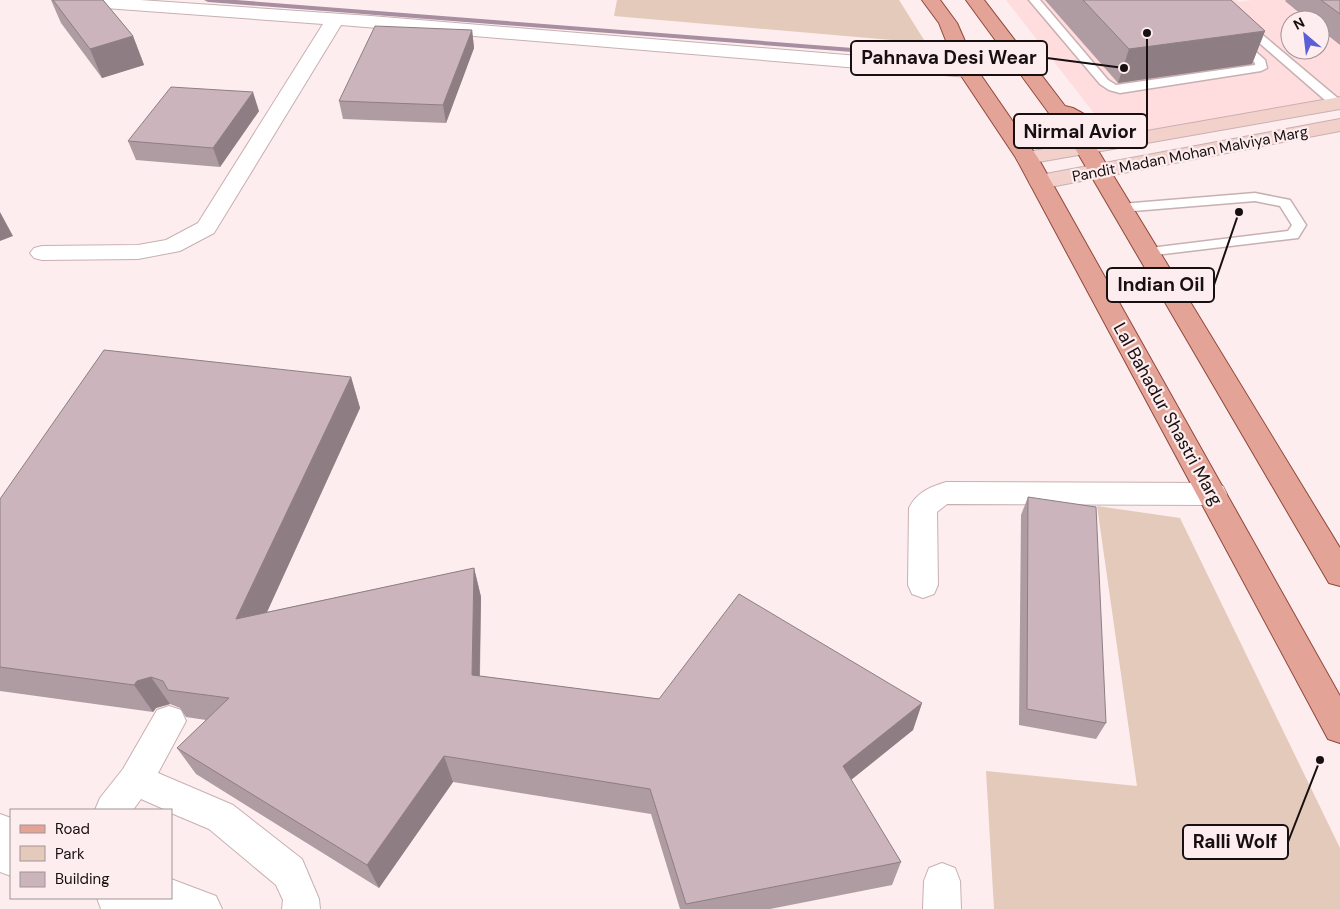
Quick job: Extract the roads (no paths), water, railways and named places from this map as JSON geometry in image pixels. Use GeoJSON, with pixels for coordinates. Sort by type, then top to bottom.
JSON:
{"type":"FeatureCollection","features":[{"type":"Feature","properties":{"kind":"main road","name":"Lal Bahadur Shastri Marg"},"geometry":{"type":"LineString","coordinates":[[931,0],[948,23],[968,71],[1027,158],[1340,728]]}},
{"type":"Feature","properties":{"kind":"main road"},"geometry":{"type":"LineString","coordinates":[[975,0],[1086,149],[1340,574]]}},
{"type":"Feature","properties":{"kind":"main road"},"geometry":{"type":"LineString","coordinates":[[1052,103],[1090,129],[1108,136],[1133,141]]}},
{"type":"Feature","properties":{"kind":"street"},"geometry":{"type":"LineString","coordinates":[[64,0],[968,71]]}},
{"type":"Feature","properties":{"kind":"street"},"geometry":{"type":"LineString","coordinates":[[42,253],[138,252],[172,246],[206,228],[335,20]]}},
{"type":"Feature","properties":{"kind":"street","name":"Pandit Madan Mohan Malviya Marg"},"geometry":{"type":"LineString","coordinates":[[1027,158],[1339,104]]}},
{"type":"Feature","properties":{"kind":"street","name":"Pandit Madan Mohan Malviya Marg"},"geometry":{"type":"LineString","coordinates":[[1040,182],[1340,125]]}},
{"type":"Feature","properties":{"kind":"street"},"geometry":{"type":"LineString","coordinates":[[923,585],[923,508],[935,497],[946,493],[1212,494]]}},
{"type":"Feature","properties":{"kind":"street"},"geometry":{"type":"LineString","coordinates":[[113,809],[135,780],[169,721]]}},
{"type":"Feature","properties":{"kind":"street"},"geometry":{"type":"LineString","coordinates":[[135,780],[221,817],[289,872],[301,898],[301,909]]}},
{"type":"Feature","properties":{"kind":"street"},"geometry":{"type":"LineString","coordinates":[[172,897],[203,909]]}},
{"type":"Feature","properties":{"kind":"street"},"geometry":{"type":"LineString","coordinates":[[119,899],[145,909]]}},
{"type":"Feature","properties":{"kind":"lane"},"geometry":{"type":"LineString","coordinates":[[1034,0],[1104,82],[1114,88],[1167,83],[1261,68],[1261,62],[1234,37]]}},
{"type":"Feature","properties":{"kind":"lane"},"geometry":{"type":"LineString","coordinates":[[1215,0],[1339,104]]}},
{"type":"Feature","properties":{"kind":"lane"},"geometry":{"type":"LineString","coordinates":[[1121,208],[1255,197],[1285,203],[1298,225],[1293,235],[1147,252]]}},
{"type":"Feature","properties":{"kind":"waterway"},"geometry":{"type":"LineString","coordinates":[[208,0],[943,57]]}},
{"type":"Feature","properties":{"kind":"place","name":"Nirmal Avior"},"geometry":{"type":"Point","coordinates":[1147,33]}},
{"type":"Feature","properties":{"kind":"place","name":"Pahnava Desi Wear"},"geometry":{"type":"Point","coordinates":[1124,68]}},
{"type":"Feature","properties":{"kind":"place","name":"Indian Oil"},"geometry":{"type":"Point","coordinates":[1239,212]}},
{"type":"Feature","properties":{"kind":"place","name":"Ralli Wolf"},"geometry":{"type":"Point","coordinates":[1320,760]}}]}
